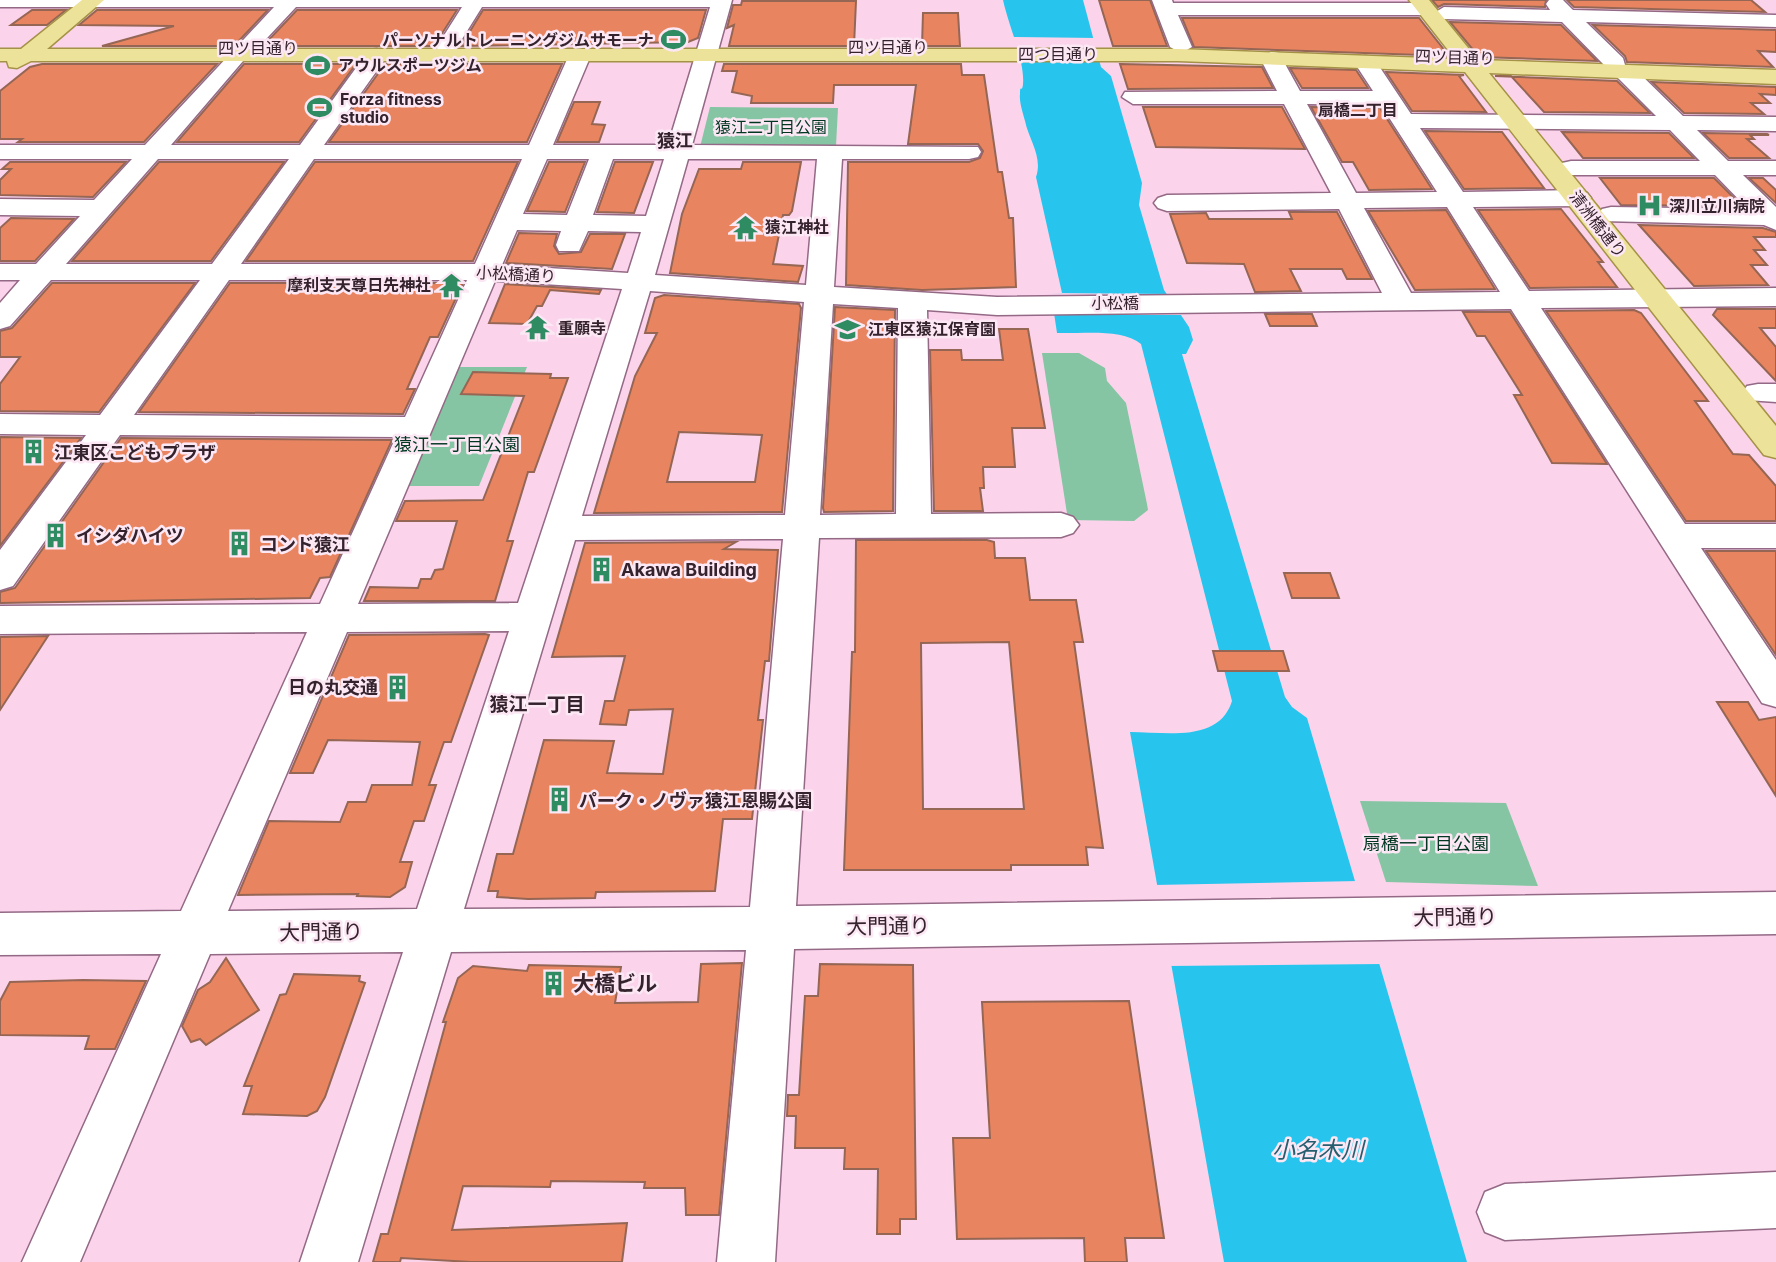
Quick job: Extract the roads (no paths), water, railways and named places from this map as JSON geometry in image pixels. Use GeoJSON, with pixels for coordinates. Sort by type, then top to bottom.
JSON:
{"type":"FeatureCollection","features":[{"type":"Feature","properties":{"kind":"main road"},"geometry":{"type":"LineString","coordinates":[[9,55],[50,16],[85,1]]}},
{"type":"Feature","properties":{"kind":"main road"},"geometry":{"type":"LineString","coordinates":[[9,55],[85,1]]}},
{"type":"Feature","properties":{"kind":"main road","name":"清洲橋通り"},"geometry":{"type":"LineString","coordinates":[[1431,6],[1525,122],[1578,198],[1668,298],[1770,401]]}},
{"type":"Feature","properties":{"kind":"main road","name":"四ツ目通り"},"geometry":{"type":"LineString","coordinates":[[1179,51],[1291,42],[1353,46],[1476,61],[1776,77]]}},
{"type":"Feature","properties":{"kind":"main road","name":"四ツ目通り"},"geometry":{"type":"LineString","coordinates":[[1115,50],[1179,51],[1272,58],[1353,46]]}},
{"type":"Feature","properties":{"kind":"main road","name":"四ツ目通り"},"geometry":{"type":"LineString","coordinates":[[9,55],[447,48],[998,51]]}},
{"type":"Feature","properties":{"kind":"main road","name":"四つ目通り"},"geometry":{"type":"LineString","coordinates":[[998,51],[1115,50]]}},
{"type":"Feature","properties":{"kind":"main road","name":"四ツ目通り"},"geometry":{"type":"LineString","coordinates":[[243,51],[377,55],[580,55],[709,51]]}},
{"type":"Feature","properties":{"kind":"main road","name":"四ツ目通り"},"geometry":{"type":"LineString","coordinates":[[1620,67],[1776,70]]}},
{"type":"Feature","properties":{"kind":"main road","name":"清洲橋通り"},"geometry":{"type":"LineString","coordinates":[[1525,122],[1571,168],[1611,215],[1776,448]]}},
{"type":"Feature","properties":{"kind":"street"},"geometry":{"type":"LineString","coordinates":[[1731,0],[1776,43]]}},
{"type":"Feature","properties":{"kind":"street"},"geometry":{"type":"LineString","coordinates":[[0,1],[721,1],[709,51],[657,224],[329,1262]]}},
{"type":"Feature","properties":{"kind":"street"},"geometry":{"type":"LineString","coordinates":[[0,320],[291,1]]}},
{"type":"Feature","properties":{"kind":"street"},"geometry":{"type":"LineString","coordinates":[[447,48],[476,1]]}},
{"type":"Feature","properties":{"kind":"street"},"geometry":{"type":"LineString","coordinates":[[1197,97],[1163,4],[1559,7],[1776,21]]}},
{"type":"Feature","properties":{"kind":"street"},"geometry":{"type":"LineString","coordinates":[[1270,4],[1291,42]]}},
{"type":"Feature","properties":{"kind":"street"},"geometry":{"type":"LineString","coordinates":[[1326,4],[1776,692]]}},
{"type":"Feature","properties":{"kind":"street"},"geometry":{"type":"LineString","coordinates":[[1559,7],[1774,219]]}},
{"type":"Feature","properties":{"kind":"street"},"geometry":{"type":"LineString","coordinates":[[0,577],[377,55]]}},
{"type":"Feature","properties":{"kind":"street"},"geometry":{"type":"LineString","coordinates":[[51,1262],[580,55]]}},
{"type":"Feature","properties":{"kind":"street"},"geometry":{"type":"LineString","coordinates":[[1272,58],[1401,301]]}},
{"type":"Feature","properties":{"kind":"street"},"geometry":{"type":"LineString","coordinates":[[1133,97],[1293,97],[1525,122],[1776,124]]}},
{"type":"Feature","properties":{"kind":"street"},"geometry":{"type":"LineString","coordinates":[[557,276],[604,151]]}},
{"type":"Feature","properties":{"kind":"street"},"geometry":{"type":"LineString","coordinates":[[0,152],[969,152]]}},
{"type":"Feature","properties":{"kind":"street"},"geometry":{"type":"LineString","coordinates":[[746,1262],[830,152]]}},
{"type":"Feature","properties":{"kind":"street"},"geometry":{"type":"LineString","coordinates":[[1571,168],[1776,168]]}},
{"type":"Feature","properties":{"kind":"street"},"geometry":{"type":"LineString","coordinates":[[1167,203],[1578,198]]}},
{"type":"Feature","properties":{"kind":"street"},"geometry":{"type":"LineString","coordinates":[[0,208],[101,208]]}},
{"type":"Feature","properties":{"kind":"street"},"geometry":{"type":"LineString","coordinates":[[1611,215],[1774,219]]}},
{"type":"Feature","properties":{"kind":"street"},"geometry":{"type":"LineString","coordinates":[[507,222],[657,224]]}},
{"type":"Feature","properties":{"kind":"street","name":"小松橋通り"},"geometry":{"type":"LineString","coordinates":[[0,272],[486,272],[997,306],[1031,303]]}},
{"type":"Feature","properties":{"kind":"street","name":"小松橋"},"geometry":{"type":"LineString","coordinates":[[1031,303],[1198,304],[1776,297]]}},
{"type":"Feature","properties":{"kind":"street"},"geometry":{"type":"LineString","coordinates":[[912,300],[914,526]]}},
{"type":"Feature","properties":{"kind":"street"},"geometry":{"type":"LineString","coordinates":[[0,425],[415,427]]}},
{"type":"Feature","properties":{"kind":"street"},"geometry":{"type":"LineString","coordinates":[[559,528],[1061,525]]}},
{"type":"Feature","properties":{"kind":"street"},"geometry":{"type":"LineString","coordinates":[[1675,536],[1776,536]]}},
{"type":"Feature","properties":{"kind":"street"},"geometry":{"type":"LineString","coordinates":[[0,620],[531,617]]}},
{"type":"Feature","properties":{"kind":"street","name":"大門通り"},"geometry":{"type":"LineString","coordinates":[[0,934],[773,928],[1776,913]]}},
{"type":"Feature","properties":{"kind":"street"},"geometry":{"type":"LineString","coordinates":[[1505,1212],[1776,1200]]}},
{"type":"Feature","properties":{"kind":"water","name":"小名木川"},"geometry":{"type":"Polygon","coordinates":[[[1003,0],[1083,0],[1101,67],[1111,76],[1142,183],[1139,205],[1164,290],[1189,327],[1193,340],[1186,354],[1182,354],[1285,697],[1292,707],[1307,718],[1467,1262],[1224,1262],[1130,732],[1175,733],[1204,729],[1216,724],[1232,701],[1141,344],[1113,334],[1057,333],[1051,293],[1062,293],[1036,177],[1037,156],[1021,104],[1023,75],[1019,54],[1003,0]]]}},
{"type":"Feature","properties":{"kind":"place","name":"パーソナルトレーニングジムサモーナ"},"geometry":{"type":"Point","coordinates":[674,40]}},
{"type":"Feature","properties":{"kind":"place","name":"アウルスポーツジム"},"geometry":{"type":"Point","coordinates":[318,65]}},
{"type":"Feature","properties":{"kind":"place","name":"Forza fitness studio"},"geometry":{"type":"Point","coordinates":[320,108]}},
{"type":"Feature","properties":{"kind":"place","name":"深川立川病院"},"geometry":{"type":"Point","coordinates":[1649,206]}},
{"type":"Feature","properties":{"kind":"place","name":"猿江神社"},"geometry":{"type":"Point","coordinates":[745,227]}},
{"type":"Feature","properties":{"kind":"place","name":"摩利支天尊日先神社"},"geometry":{"type":"Point","coordinates":[451,285]}},
{"type":"Feature","properties":{"kind":"place","name":"重願寺"},"geometry":{"type":"Point","coordinates":[538,328]}},
{"type":"Feature","properties":{"kind":"place","name":"江東区猿江保育園"},"geometry":{"type":"Point","coordinates":[848,329]}},
{"type":"Feature","properties":{"kind":"place","name":"江東区こどもプラザ"},"geometry":{"type":"Point","coordinates":[34,452]}},
{"type":"Feature","properties":{"kind":"place","name":"イシダハイツ"},"geometry":{"type":"Point","coordinates":[56,535]}},
{"type":"Feature","properties":{"kind":"place","name":"コンド猿江"},"geometry":{"type":"Point","coordinates":[240,544]}},
{"type":"Feature","properties":{"kind":"place","name":"Akawa Building"},"geometry":{"type":"Point","coordinates":[601,569]}},
{"type":"Feature","properties":{"kind":"place","name":"日の丸交通"},"geometry":{"type":"Point","coordinates":[398,687]}},
{"type":"Feature","properties":{"kind":"place","name":"パーク・ノヴァ猿江恩賜公園"},"geometry":{"type":"Point","coordinates":[559,800]}},
{"type":"Feature","properties":{"kind":"place","name":"大橋ビル"},"geometry":{"type":"Point","coordinates":[553,983]}},
{"type":"Feature","properties":{"kind":"district","name":"扇橋二丁目"},"geometry":{"type":"Point","coordinates":[1358,110]}},
{"type":"Feature","properties":{"kind":"district","name":"猿江"},"geometry":{"type":"Point","coordinates":[675,140]}},
{"type":"Feature","properties":{"kind":"district","name":"猿江一丁目"},"geometry":{"type":"Point","coordinates":[537,704]}},
{"type":"Feature","properties":{"kind":"park label","name":"猿江二丁目公園"},"geometry":{"type":"Point","coordinates":[771,127]}},
{"type":"Feature","properties":{"kind":"park label","name":"猿江一丁目公園"},"geometry":{"type":"Point","coordinates":[457,444]}},
{"type":"Feature","properties":{"kind":"park label","name":"扇橋一丁目公園"},"geometry":{"type":"Point","coordinates":[1426,843]}}]}
